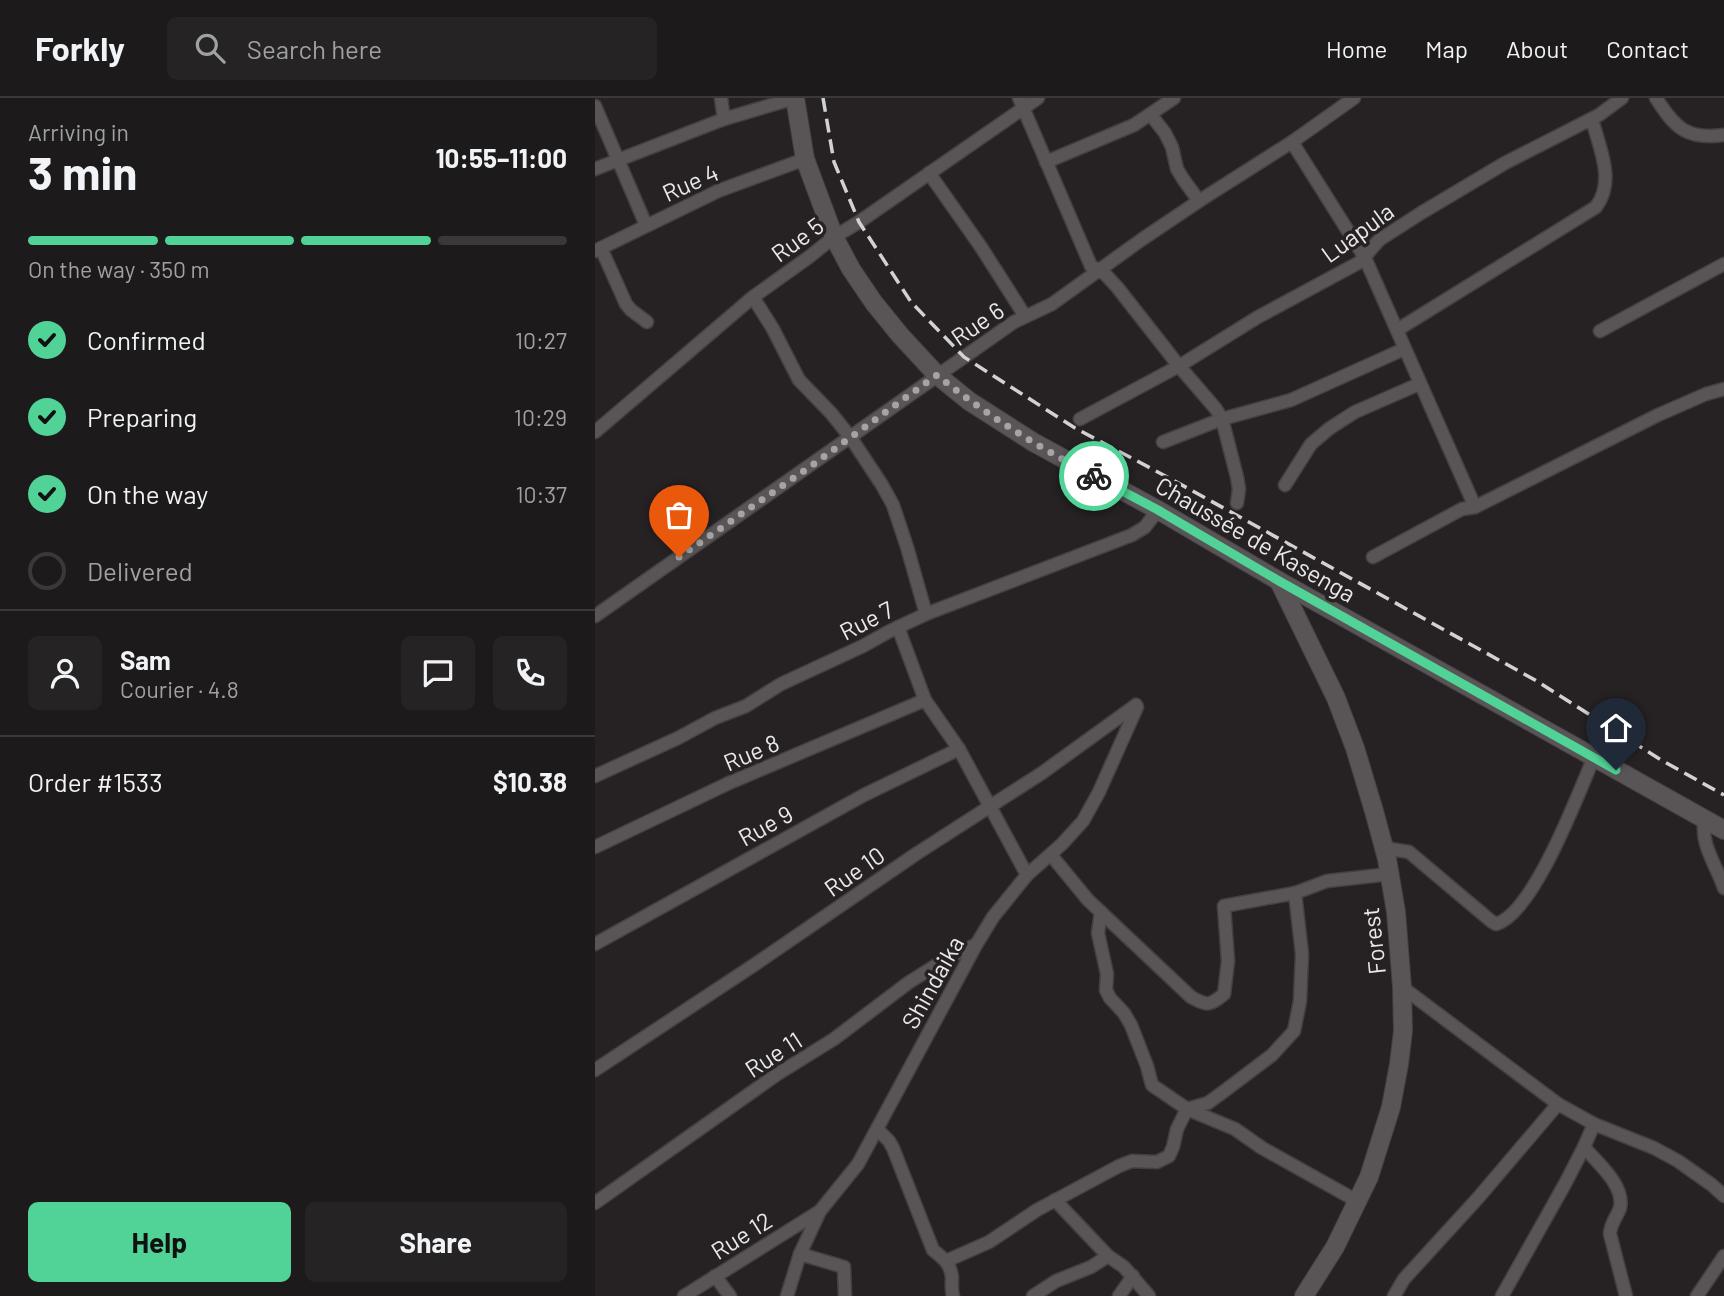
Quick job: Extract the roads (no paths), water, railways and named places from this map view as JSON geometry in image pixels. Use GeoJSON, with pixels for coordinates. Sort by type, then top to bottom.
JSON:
{"type":"FeatureCollection","features":[{"type":"Feature","properties":{"kind":"main road","name":"Chaussée de Kasenga"},"geometry":{"type":"LineString","coordinates":[[795,98],[805,159],[834,237],[851,269],[900,335],[937,375],[969,401],[1082,470],[1158,510],[1279,581],[1724,830]]}},
{"type":"Feature","properties":{"kind":"main road","name":"Forest"},"geometry":{"type":"LineString","coordinates":[[1279,581],[1336,698],[1355,748],[1390,874],[1397,912],[1402,987],[1403,1031],[1391,1107],[1369,1177],[1335,1247],[1304,1296]]}},
{"type":"Feature","properties":{"kind":"street"},"geometry":{"type":"LineString","coordinates":[[722,98],[724,119]]}},
{"type":"Feature","properties":{"kind":"street"},"geometry":{"type":"LineString","coordinates":[[595,169],[724,119],[795,98]]}},
{"type":"Feature","properties":{"kind":"street","name":"Rue 5"},"geometry":{"type":"LineString","coordinates":[[595,432],[753,297],[834,237],[929,173],[1021,103],[1038,98]]}},
{"type":"Feature","properties":{"kind":"street"},"geometry":{"type":"LineString","coordinates":[[1046,162],[1134,125],[1174,98]]}},
{"type":"Feature","properties":{"kind":"street","name":"Rue 6"},"geometry":{"type":"LineString","coordinates":[[595,616],[1014,322],[1052,304],[1199,201],[1355,98]]}},
{"type":"Feature","properties":{"kind":"street","name":"Luapula"},"geometry":{"type":"LineString","coordinates":[[1080,419],[1179,366],[1247,323],[1365,258],[1379,240],[1421,213],[1505,163],[1592,119],[1622,98]]}},
{"type":"Feature","properties":{"kind":"street"},"geometry":{"type":"LineString","coordinates":[[1657,98],[1670,120],[1689,133],[1703,137],[1724,135]]}},
{"type":"Feature","properties":{"kind":"street"},"geometry":{"type":"LineString","coordinates":[[1021,103],[1091,265],[1105,274],[1117,288],[1222,419],[1237,477],[1237,503]]}},
{"type":"Feature","properties":{"kind":"street"},"geometry":{"type":"LineString","coordinates":[[595,106],[646,225]]}},
{"type":"Feature","properties":{"kind":"street"},"geometry":{"type":"LineString","coordinates":[[1151,115],[1172,147],[1177,169],[1199,201]]}},
{"type":"Feature","properties":{"kind":"street"},"geometry":{"type":"LineString","coordinates":[[1397,330],[1596,207],[1605,190],[1606,177],[1592,119]]}},
{"type":"Feature","properties":{"kind":"street"},"geometry":{"type":"LineString","coordinates":[[1291,142],[1365,258],[1475,508]]}},
{"type":"Feature","properties":{"kind":"street","name":"Rue 4"},"geometry":{"type":"LineString","coordinates":[[598,249],[718,191],[805,159]]}},
{"type":"Feature","properties":{"kind":"street"},"geometry":{"type":"LineString","coordinates":[[929,173],[1025,316]]}},
{"type":"Feature","properties":{"kind":"street"},"geometry":{"type":"LineString","coordinates":[[598,249],[626,303],[647,321]]}},
{"type":"Feature","properties":{"kind":"street"},"geometry":{"type":"LineString","coordinates":[[1600,331],[1724,264]]}},
{"type":"Feature","properties":{"kind":"street"},"geometry":{"type":"LineString","coordinates":[[753,297],[799,380],[851,438],[893,505],[926,614]]}},
{"type":"Feature","properties":{"kind":"street"},"geometry":{"type":"LineString","coordinates":[[1163,442],[1222,419],[1291,400],[1405,349]]}},
{"type":"Feature","properties":{"kind":"street"},"geometry":{"type":"LineString","coordinates":[[1285,485],[1311,444],[1330,428],[1355,412],[1419,384]]}},
{"type":"Feature","properties":{"kind":"street"},"geometry":{"type":"LineString","coordinates":[[1373,557],[1462,509],[1475,508],[1658,415],[1724,389]]}},
{"type":"Feature","properties":{"kind":"street","name":"Rue 7"},"geometry":{"type":"LineString","coordinates":[[595,776],[745,706],[781,684],[926,614],[1132,535],[1145,527],[1158,510]]}},
{"type":"Feature","properties":{"kind":"street"},"geometry":{"type":"LineString","coordinates":[[898,627],[925,700],[959,749],[1027,875]]}},
{"type":"Feature","properties":{"kind":"street","name":"Rue 8"},"geometry":{"type":"LineString","coordinates":[[595,846],[729,783],[925,700]]}},
{"type":"Feature","properties":{"kind":"street","name":"Rue 10"},"geometry":{"type":"LineString","coordinates":[[595,1070],[916,854],[1042,773],[1136,705]]}},
{"type":"Feature","properties":{"kind":"street","name":"Shindaika"},"geometry":{"type":"LineString","coordinates":[[787,1296],[800,1254],[820,1211],[852,1173],[976,945],[993,917],[1027,875],[1070,837],[1083,821],[1099,792],[1136,705]]}},
{"type":"Feature","properties":{"kind":"street","name":"Rue 9"},"geometry":{"type":"LineString","coordinates":[[595,944],[863,795],[959,749]]}},
{"type":"Feature","properties":{"kind":"street"},"geometry":{"type":"LineString","coordinates":[[1384,848],[1409,852],[1491,921],[1496,924],[1502,922],[1535,885],[1594,757]]}},
{"type":"Feature","properties":{"kind":"street"},"geometry":{"type":"LineString","coordinates":[[1705,819],[1704,838],[1724,888]]}},
{"type":"Feature","properties":{"kind":"street"},"geometry":{"type":"LineString","coordinates":[[1051,855],[1089,900],[1191,997],[1209,1004],[1224,994],[1228,961],[1224,906],[1295,893],[1327,881],[1390,874]]}},
{"type":"Feature","properties":{"kind":"street"},"geometry":{"type":"LineString","coordinates":[[946,1261],[989,1242],[1037,1210],[1119,1166],[1132,1161],[1157,1161],[1169,1156],[1177,1129],[1187,1109],[1208,1103],[1272,1055],[1294,1031],[1300,1002],[1302,954],[1295,893]]}},
{"type":"Feature","properties":{"kind":"street"},"geometry":{"type":"LineString","coordinates":[[1101,912],[1098,933],[1107,974],[1106,990],[1131,1025],[1152,1085],[1187,1109],[1235,1129],[1262,1148],[1357,1201]]}},
{"type":"Feature","properties":{"kind":"street","name":"Rue 11"},"geometry":{"type":"LineString","coordinates":[[595,1203],[776,1075],[834,1040],[908,983],[949,957],[976,945]]}},
{"type":"Feature","properties":{"kind":"street"},"geometry":{"type":"LineString","coordinates":[[1402,987],[1558,1104],[1594,1124],[1654,1148],[1678,1161],[1724,1196]]}},
{"type":"Feature","properties":{"kind":"street"},"geometry":{"type":"LineString","coordinates":[[1394,1296],[1404,1279],[1558,1104]]}},
{"type":"Feature","properties":{"kind":"street"},"geometry":{"type":"LineString","coordinates":[[1502,1296],[1594,1124]]}},
{"type":"Feature","properties":{"kind":"street"},"geometry":{"type":"LineString","coordinates":[[877,1129],[893,1148],[933,1250],[950,1267],[953,1296]]}},
{"type":"Feature","properties":{"kind":"street"},"geometry":{"type":"LineString","coordinates":[[1584,1147],[1620,1192],[1619,1209],[1610,1234],[1626,1296]]}},
{"type":"Feature","properties":{"kind":"street"},"geometry":{"type":"LineString","coordinates":[[1055,1200],[1108,1256],[1133,1276],[1149,1296]]}},
{"type":"Feature","properties":{"kind":"street","name":"Rue 12"},"geometry":{"type":"LineString","coordinates":[[684,1296],[820,1211]]}},
{"type":"Feature","properties":{"kind":"street"},"geometry":{"type":"LineString","coordinates":[[800,1254],[844,1267],[845,1296]]}},
{"type":"Feature","properties":{"kind":"street"},"geometry":{"type":"LineString","coordinates":[[1033,1296],[1056,1280],[1091,1267],[1108,1256]]}},
{"type":"Feature","properties":{"kind":"street"},"geometry":{"type":"LineString","coordinates":[[1697,1296],[1724,1256]]}},
{"type":"Feature","properties":{"kind":"street"},"geometry":{"type":"LineString","coordinates":[[715,1276],[730,1296]]}},
{"type":"Feature","properties":{"kind":"street"},"geometry":{"type":"LineString","coordinates":[[1119,1296],[1133,1276]]}},
{"type":"Feature","properties":{"kind":"railway"},"geometry":{"type":"LineString","coordinates":[[823,98],[834,162],[859,222],[911,302],[964,357],[1075,428],[1535,680],[1661,760],[1724,795]]}}]}
